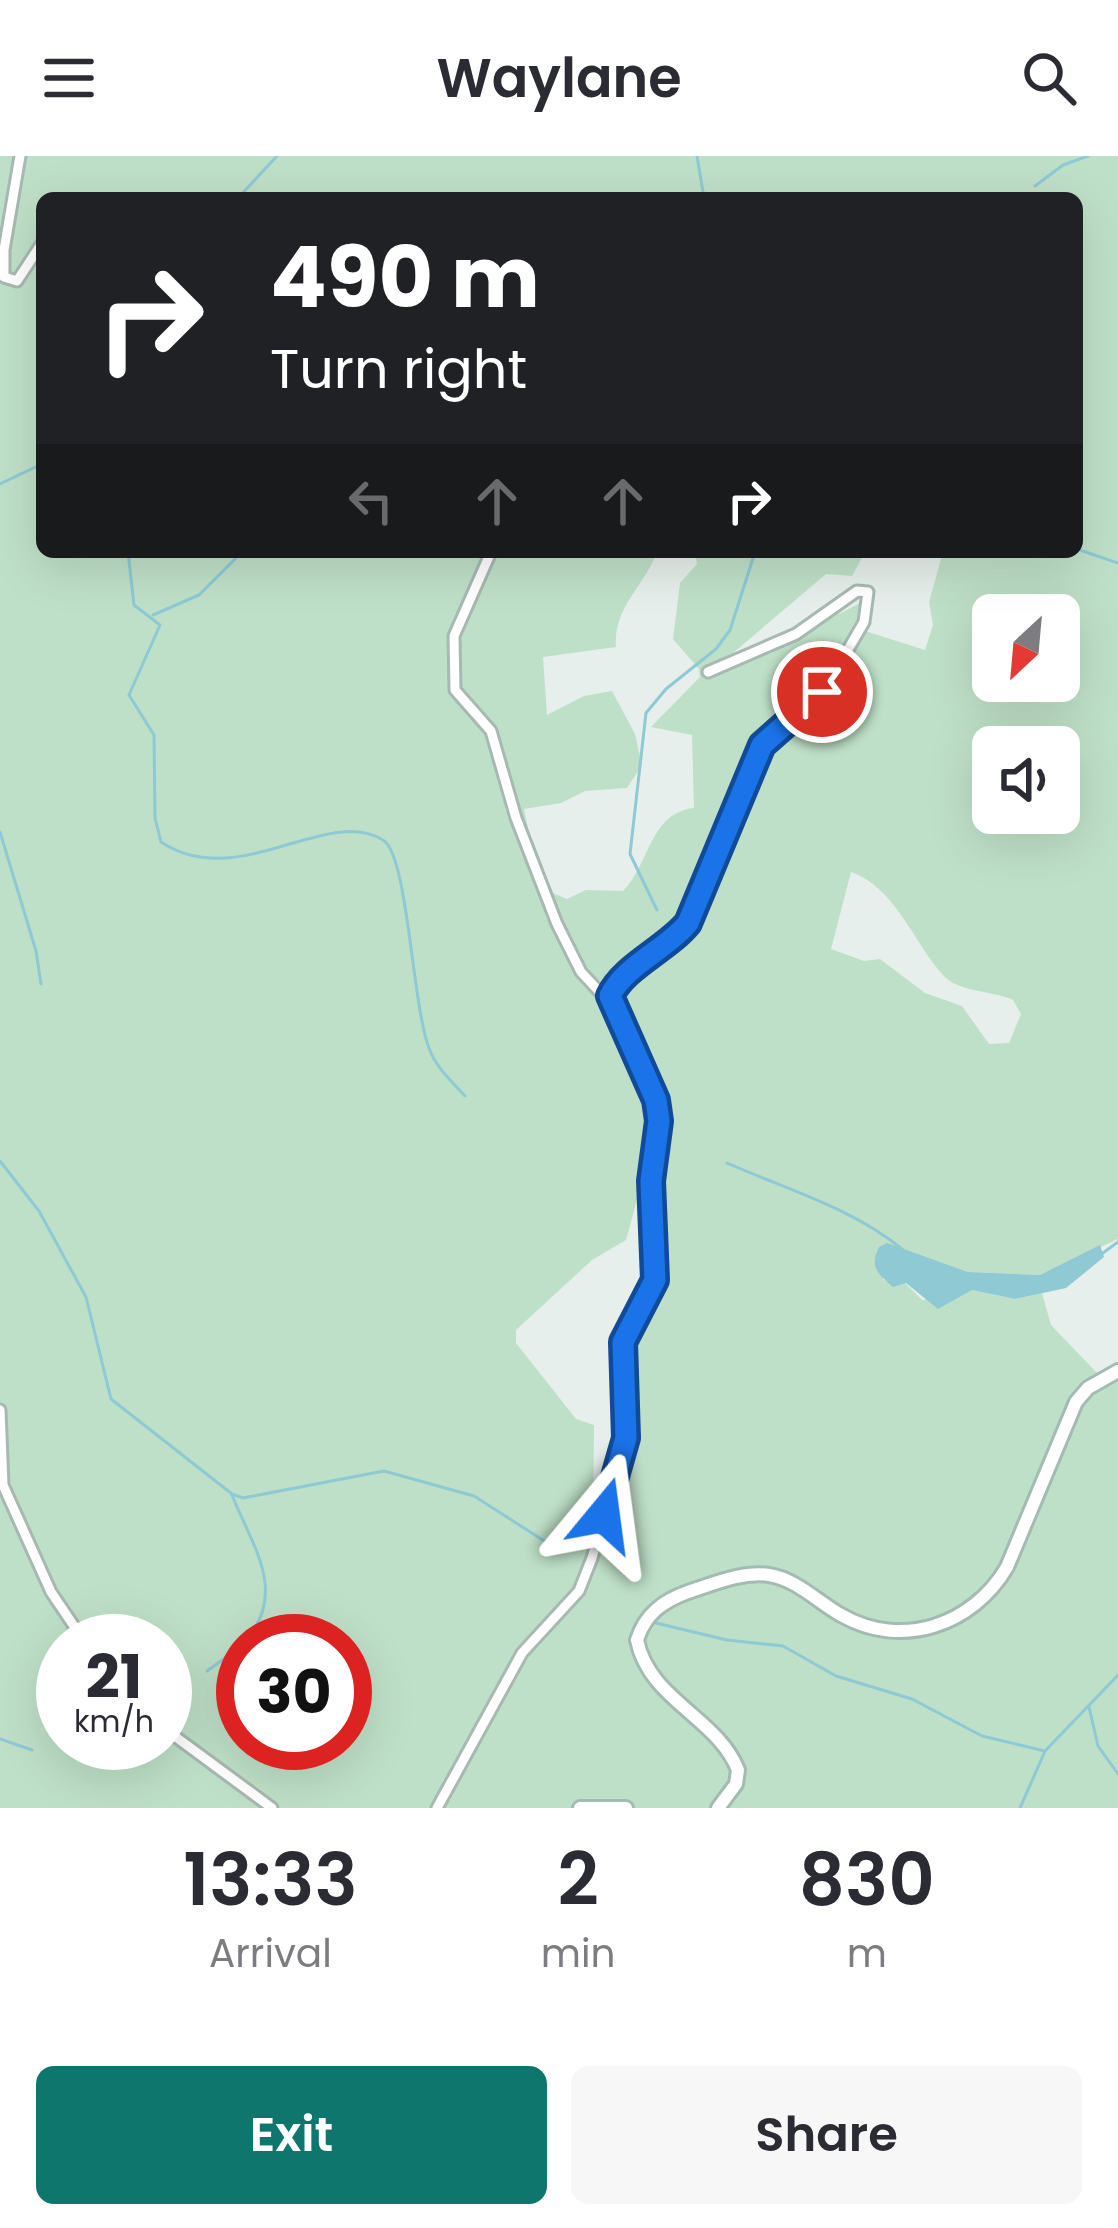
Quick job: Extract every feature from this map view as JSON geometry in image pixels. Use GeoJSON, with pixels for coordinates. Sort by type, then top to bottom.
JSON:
{"type":"FeatureCollection","features":[{"type":"Feature","properties":{"kind":"street"},"geometry":{"type":"LineString","coordinates":[[20,156],[4,277],[17,280],[36,252]]}},
{"type":"Feature","properties":{"kind":"street"},"geometry":{"type":"LineString","coordinates":[[437,1808],[522,1653],[579,1591],[626,1438],[622,1352],[655,1280],[651,1181],[659,1114],[609,1002],[581,972],[563,939],[523,837],[491,731],[455,690],[454,636],[488,558]]}},
{"type":"Feature","properties":{"kind":"street"},"geometry":{"type":"LineString","coordinates":[[609,1002],[618,983],[672,943],[688,923],[762,745],[828,684],[865,622],[868,592],[857,591],[796,634],[708,672]]}},
{"type":"Feature","properties":{"kind":"street"},"geometry":{"type":"LineString","coordinates":[[718,1808],[736,1784],[738,1770],[715,1735],[669,1696],[648,1670],[638,1640],[651,1613],[677,1596],[724,1580],[767,1575],[868,1627],[918,1630],[959,1618],[994,1589],[1007,1567],[1081,1394],[1118,1371]]}},
{"type":"Feature","properties":{"kind":"street"},"geometry":{"type":"LineString","coordinates":[[0,1410],[3,1485],[65,1614]]}},
{"type":"Feature","properties":{"kind":"street"},"geometry":{"type":"LineString","coordinates":[[192,1749],[272,1808]]}},
{"type":"Feature","properties":{"kind":"street"},"geometry":{"type":"LineString","coordinates":[[580,1808],[626,1808]]}},
{"type":"Feature","properties":{"kind":"green space"},"geometry":{"type":"Polygon","coordinates":[[[0,156],[1118,156],[1118,1239],[1040,1275],[968,1272],[887,1244],[883,1280],[905,1283],[922,1300],[972,1290],[1015,1299],[1042,1293],[1051,1325],[1099,1375],[1092,1391],[1118,1380],[1118,1808],[0,1808],[0,156]],[[851,872],[831,949],[864,961],[880,959],[925,993],[962,1006],[989,1044],[1009,1043],[1021,1014],[1013,1000],[950,981],[892,903],[851,872]],[[658,1158],[645,1171],[626,1240],[592,1260],[516,1330],[516,1343],[576,1419],[594,1425],[593,1527],[633,1444],[631,1341],[664,1276],[654,1191],[658,1158]]]}},
{"type":"Feature","properties":{"kind":"water"},"geometry":{"type":"Polygon","coordinates":[[[887,1243],[968,1272],[1040,1275],[1100,1245],[1104,1257],[1066,1288],[1015,1299],[972,1290],[938,1309],[906,1283],[893,1287],[879,1274],[876,1254],[887,1243]]]}},
{"type":"Feature","properties":{"kind":"waterway"},"geometry":{"type":"LineString","coordinates":[[244,192],[277,156]]}},
{"type":"Feature","properties":{"kind":"waterway"},"geometry":{"type":"LineString","coordinates":[[697,156],[703,192]]}},
{"type":"Feature","properties":{"kind":"waterway"},"geometry":{"type":"LineString","coordinates":[[1035,186],[1063,165],[1088,156]]}},
{"type":"Feature","properties":{"kind":"waterway"},"geometry":{"type":"LineString","coordinates":[[0,484],[36,467]]}},
{"type":"Feature","properties":{"kind":"waterway"},"geometry":{"type":"LineString","coordinates":[[1083,551],[1118,563]]}},
{"type":"Feature","properties":{"kind":"waterway"},"geometry":{"type":"LineString","coordinates":[[129,558],[134,605],[160,625],[129,695],[154,735],[155,818],[161,842],[190,855],[220,858],[335,833],[360,832],[383,840],[399,874],[431,1053],[465,1096]]}},
{"type":"Feature","properties":{"kind":"waterway"},"geometry":{"type":"LineString","coordinates":[[153,615],[199,595],[236,558]]}},
{"type":"Feature","properties":{"kind":"waterway"},"geometry":{"type":"LineString","coordinates":[[657,910],[630,854],[646,713],[666,689],[716,649],[730,630],[753,558]]}},
{"type":"Feature","properties":{"kind":"waterway"},"geometry":{"type":"LineString","coordinates":[[0,832],[36,951],[41,984]]}},
{"type":"Feature","properties":{"kind":"waterway"},"geometry":{"type":"LineString","coordinates":[[0,1161],[39,1211],[86,1297],[111,1399],[232,1494],[243,1498],[384,1471],[474,1496],[549,1544]]}},
{"type":"Feature","properties":{"kind":"waterway"},"geometry":{"type":"LineString","coordinates":[[727,1163],[840,1211],[902,1249]]}},
{"type":"Feature","properties":{"kind":"waterway"},"geometry":{"type":"LineString","coordinates":[[1103,1253],[1118,1242]]}},
{"type":"Feature","properties":{"kind":"waterway"},"geometry":{"type":"LineString","coordinates":[[232,1495],[262,1568],[261,1614]]}},
{"type":"Feature","properties":{"kind":"waterway"},"geometry":{"type":"LineString","coordinates":[[656,1623],[727,1640],[783,1646],[836,1676],[912,1699],[982,1736],[1045,1751]]}},
{"type":"Feature","properties":{"kind":"waterway"},"geometry":{"type":"LineString","coordinates":[[207,1671],[216,1664]]}},
{"type":"Feature","properties":{"kind":"waterway"},"geometry":{"type":"LineString","coordinates":[[1020,1808],[1045,1751],[1118,1675]]}},
{"type":"Feature","properties":{"kind":"waterway"},"geometry":{"type":"LineString","coordinates":[[1089,1707],[1098,1746],[1118,1774]]}},
{"type":"Feature","properties":{"kind":"waterway"},"geometry":{"type":"LineString","coordinates":[[0,1739],[32,1750]]}},
{"type":"Feature","properties":{"kind":"route"},"geometry":{"type":"LineString","coordinates":[[604,1515],[626,1438],[623,1342],[655,1280],[651,1181],[659,1121],[656,1100],[610,996],[618,983],[672,943],[688,923],[762,745],[822,692]]}}]}
